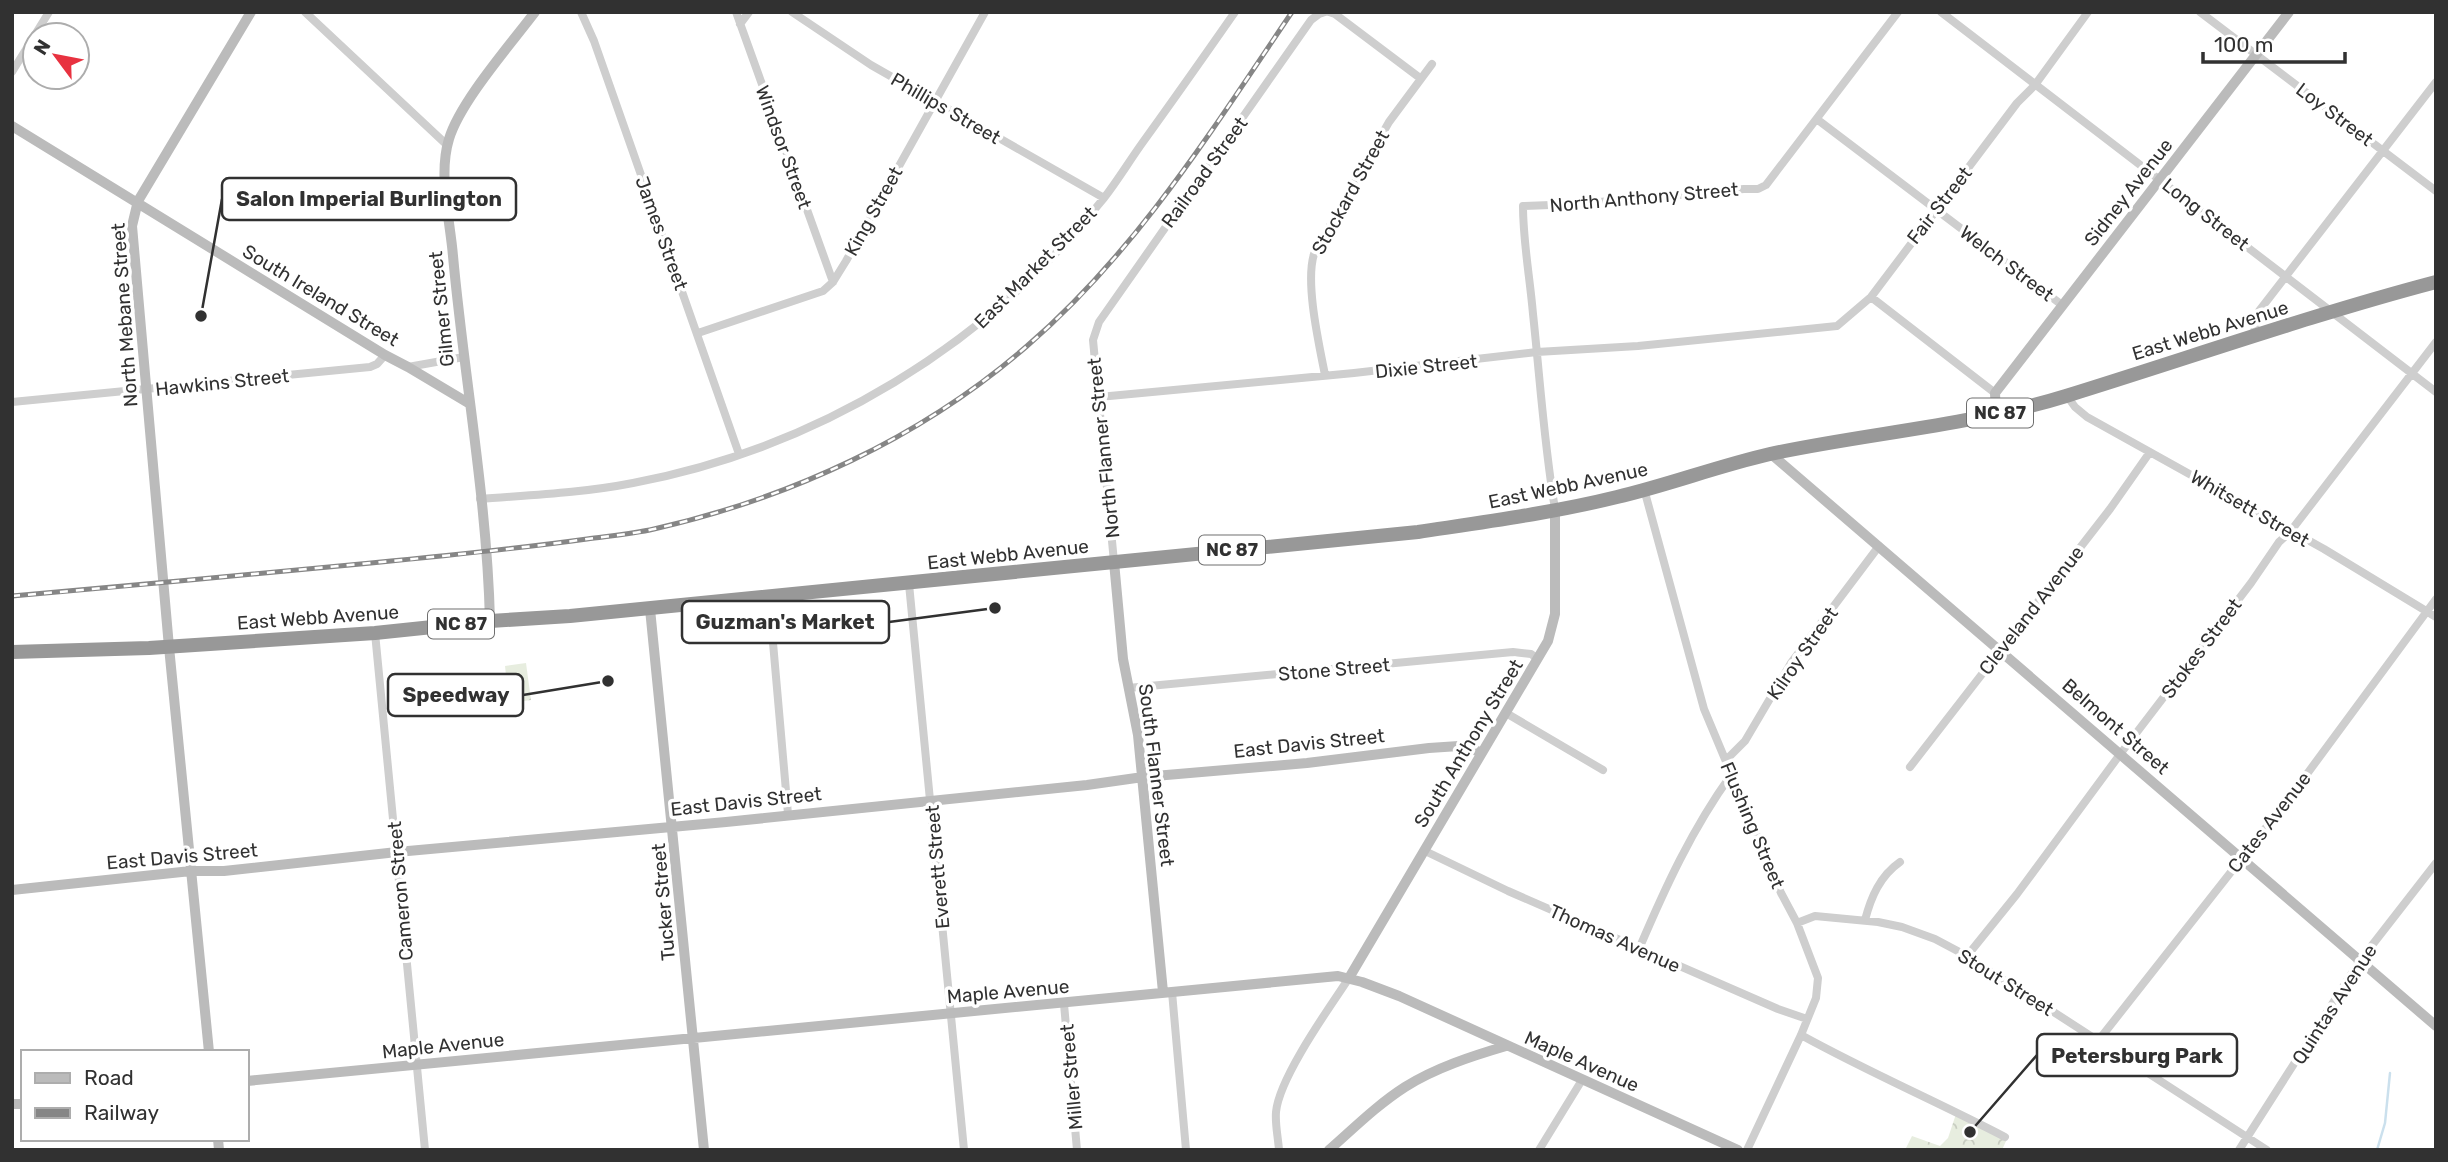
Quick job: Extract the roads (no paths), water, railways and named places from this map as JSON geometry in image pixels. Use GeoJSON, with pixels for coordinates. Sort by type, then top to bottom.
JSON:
{"type":"FeatureCollection","features":[{"type":"Feature","properties":{"kind":"highway","name":"East Webb Avenue"},"geometry":{"type":"LineString","coordinates":[[12,652],[169,647],[375,633],[650,609],[1418,532],[1488,522],[1616,497],[1771,454],[1937,427],[1996,414],[2067,396],[2253,336],[2436,282]]}},
{"type":"Feature","properties":{"kind":"street"},"geometry":{"type":"LineString","coordinates":[[12,72],[49,12]]}},
{"type":"Feature","properties":{"kind":"street","name":"North Mebane Street"},"geometry":{"type":"LineString","coordinates":[[209,1050],[169,647],[132,226],[138,201],[251,12]]}},
{"type":"Feature","properties":{"kind":"street"},"geometry":{"type":"LineString","coordinates":[[305,12],[447,145],[459,116],[535,12]]}},
{"type":"Feature","properties":{"kind":"street","name":"James Street"},"geometry":{"type":"LineString","coordinates":[[581,12],[698,333],[738,454]]}},
{"type":"Feature","properties":{"kind":"street","name":"Windsor Street"},"geometry":{"type":"LineString","coordinates":[[736,12],[832,282]]}},
{"type":"Feature","properties":{"kind":"street"},"geometry":{"type":"LineString","coordinates":[[740,24],[749,12]]}},
{"type":"Feature","properties":{"kind":"street","name":"Phillips Street"},"geometry":{"type":"LineString","coordinates":[[792,12],[871,65],[1104,198]]}},
{"type":"Feature","properties":{"kind":"street","name":"King Street"},"geometry":{"type":"LineString","coordinates":[[832,282],[985,12]]}},
{"type":"Feature","properties":{"kind":"street","name":"East Market Street"},"geometry":{"type":"LineString","coordinates":[[480,499],[608,488],[663,477],[773,444],[867,399],[954,343],[1003,304],[1104,198],[1236,12]]}},
{"type":"Feature","properties":{"kind":"street","name":"North Anthony Street"},"geometry":{"type":"LineString","coordinates":[[1555,509],[1544,434],[1523,229],[1523,206],[1758,189],[1772,180],[1898,12]]}},
{"type":"Feature","properties":{"kind":"street","name":"Long Street"},"geometry":{"type":"LineString","coordinates":[[1941,12],[2436,392]]}},
{"type":"Feature","properties":{"kind":"street","name":"Fair Street"},"geometry":{"type":"LineString","coordinates":[[1753,335],[1837,326],[1871,297],[2088,12]]}},
{"type":"Feature","properties":{"kind":"street","name":"Loy Street"},"geometry":{"type":"LineString","coordinates":[[2200,12],[2436,191]]}},
{"type":"Feature","properties":{"kind":"street","name":"Sidney Avenue"},"geometry":{"type":"LineString","coordinates":[[1995,393],[2289,12]]}},
{"type":"Feature","properties":{"kind":"street"},"geometry":{"type":"LineString","coordinates":[[1324,13],[1335,14],[1420,78]]}},
{"type":"Feature","properties":{"kind":"street","name":"Railroad Street"},"geometry":{"type":"LineString","coordinates":[[1095,333],[1115,297],[1311,20],[1324,13]]}},
{"type":"Feature","properties":{"kind":"street","name":"Stockard Street"},"geometry":{"type":"LineString","coordinates":[[1325,375],[1311,271],[1313,259],[1374,146],[1432,64]]}},
{"type":"Feature","properties":{"kind":"street"},"geometry":{"type":"LineString","coordinates":[[2253,336],[2259,311],[2436,82]]}},
{"type":"Feature","properties":{"kind":"street","name":"Welch Street"},"geometry":{"type":"LineString","coordinates":[[1818,120],[2062,305]]}},
{"type":"Feature","properties":{"kind":"street","name":"South Ireland Street"},"geometry":{"type":"LineString","coordinates":[[12,126],[385,355],[470,404]]}},
{"type":"Feature","properties":{"kind":"street","name":"Gilmer Street"},"geometry":{"type":"LineString","coordinates":[[447,145],[446,186],[489,586],[490,621]]}},
{"type":"Feature","properties":{"kind":"street"},"geometry":{"type":"LineString","coordinates":[[698,333],[823,291],[832,282]]}},
{"type":"Feature","properties":{"kind":"street"},"geometry":{"type":"LineString","coordinates":[[1871,297],[1995,393],[1996,414]]}},
{"type":"Feature","properties":{"kind":"street","name":"North Flanner Street"},"geometry":{"type":"LineString","coordinates":[[1095,333],[1093,340],[1114,562]]}},
{"type":"Feature","properties":{"kind":"street","name":"Dixie Street"},"geometry":{"type":"LineString","coordinates":[[1099,397],[1537,352],[1753,335]]}},
{"type":"Feature","properties":{"kind":"street","name":"Stokes Street"},"geometry":{"type":"LineString","coordinates":[[1967,956],[2017,894],[2279,542],[2290,532],[2436,341]]}},
{"type":"Feature","properties":{"kind":"street","name":"Hawkins Street"},"geometry":{"type":"LineString","coordinates":[[12,402],[370,367],[385,355]]}},
{"type":"Feature","properties":{"kind":"street"},"geometry":{"type":"LineString","coordinates":[[408,367],[464,357]]}},
{"type":"Feature","properties":{"kind":"street","name":"Whitsett Street"},"geometry":{"type":"LineString","coordinates":[[2067,396],[2074,407],[2087,417],[2324,549],[2436,617]]}},
{"type":"Feature","properties":{"kind":"street","name":"Cleveland Avenue"},"geometry":{"type":"LineString","coordinates":[[1910,767],[2150,452]]}},
{"type":"Feature","properties":{"kind":"street","name":"Belmont Street"},"geometry":{"type":"LineString","coordinates":[[1771,454],[2436,1026]]}},
{"type":"Feature","properties":{"kind":"street","name":"Flushing Street"},"geometry":{"type":"LineString","coordinates":[[1644,489],[1704,709],[1781,893],[1797,923],[1818,978],[1816,998],[1801,1035],[1747,1150]]}},
{"type":"Feature","properties":{"kind":"street","name":"South Anthony Street"},"geometry":{"type":"LineString","coordinates":[[1349,978],[1548,642],[1555,614],[1555,509]]}},
{"type":"Feature","properties":{"kind":"street","name":"Kilroy Street"},"geometry":{"type":"LineString","coordinates":[[1726,760],[1745,741],[1791,663],[1879,547]]}},
{"type":"Feature","properties":{"kind":"street","name":"South Flanner Street"},"geometry":{"type":"LineString","coordinates":[[1114,562],[1128,688],[1138,736],[1186,1150]]}},
{"type":"Feature","properties":{"kind":"street","name":"Everett Street"},"geometry":{"type":"LineString","coordinates":[[909,583],[964,1150]]}},
{"type":"Feature","properties":{"kind":"street"},"geometry":{"type":"LineString","coordinates":[[769,597],[788,814]]}},
{"type":"Feature","properties":{"kind":"street","name":"Cates Avenue"},"geometry":{"type":"LineString","coordinates":[[2098,1041],[2290,797],[2436,599]]}},
{"type":"Feature","properties":{"kind":"street","name":"Tucker Street"},"geometry":{"type":"LineString","coordinates":[[650,609],[704,1150]]}},
{"type":"Feature","properties":{"kind":"street","name":"Cameron Street"},"geometry":{"type":"LineString","coordinates":[[375,633],[425,1150]]}},
{"type":"Feature","properties":{"kind":"street","name":"Stone Street"},"geometry":{"type":"LineString","coordinates":[[1128,688],[1513,652],[1531,654],[1538,659]]}},
{"type":"Feature","properties":{"kind":"street"},"geometry":{"type":"LineString","coordinates":[[1506,713],[1604,770]]}},
{"type":"Feature","properties":{"kind":"street","name":"East Davis Street"},"geometry":{"type":"LineString","coordinates":[[12,890],[1449,747],[1465,747],[1481,752]]}},
{"type":"Feature","properties":{"kind":"street"},"geometry":{"type":"LineString","coordinates":[[1639,949],[1687,845],[1731,775]]}},
{"type":"Feature","properties":{"kind":"street","name":"Thomas Avenue"},"geometry":{"type":"LineString","coordinates":[[1425,851],[1450,865],[1639,949],[1807,1019]]}},
{"type":"Feature","properties":{"kind":"street"},"geometry":{"type":"LineString","coordinates":[[1865,920],[1870,901],[1887,871],[1900,862]]}},
{"type":"Feature","properties":{"kind":"street","name":"Quintas Avenue"},"geometry":{"type":"LineString","coordinates":[[2239,1150],[2359,962],[2436,863]]}},
{"type":"Feature","properties":{"kind":"street","name":"Stout Street"},"geometry":{"type":"LineString","coordinates":[[1797,923],[1815,916],[1865,920],[1913,930],[1935,939],[1967,956],[2267,1150]]}},
{"type":"Feature","properties":{"kind":"street","name":"Maple Avenue"},"geometry":{"type":"LineString","coordinates":[[248,1082],[1327,976],[1349,978],[1399,996],[1738,1150]]}},
{"type":"Feature","properties":{"kind":"street"},"geometry":{"type":"LineString","coordinates":[[1279,1150],[1276,1119],[1279,1097],[1315,1030],[1349,978]]}},
{"type":"Feature","properties":{"kind":"street","name":"Miller Street"},"geometry":{"type":"LineString","coordinates":[[1065,1003],[1077,1150]]}},
{"type":"Feature","properties":{"kind":"street"},"geometry":{"type":"LineString","coordinates":[[1801,1035],[1855,1065],[2005,1137]]}},
{"type":"Feature","properties":{"kind":"street"},"geometry":{"type":"LineString","coordinates":[[1329,1150],[1381,1104],[1406,1086],[1435,1071],[1506,1046]]}},
{"type":"Feature","properties":{"kind":"street"},"geometry":{"type":"LineString","coordinates":[[1539,1150],[1582,1080]]}},
{"type":"Feature","properties":{"kind":"waterway"},"geometry":{"type":"LineString","coordinates":[[2377,1150],[2385,1123],[2390,1073]]}},
{"type":"Feature","properties":{"kind":"railway"},"geometry":{"type":"LineString","coordinates":[[12,596],[452,555],[637,532],[705,516],[804,482],[898,436],[943,409],[986,379],[1066,310],[1138,230],[1170,188],[1292,12]]}},
{"type":"Feature","properties":{"kind":"place","name":"Salon Imperial Burlington"},"geometry":{"type":"Point","coordinates":[201,316]}},
{"type":"Feature","properties":{"kind":"place","name":"Guzman's Market"},"geometry":{"type":"Point","coordinates":[995,608]}},
{"type":"Feature","properties":{"kind":"place","name":"Speedway"},"geometry":{"type":"Point","coordinates":[608,681]}},
{"type":"Feature","properties":{"kind":"place","name":"Petersburg Park"},"geometry":{"type":"Point","coordinates":[1970,1132]}}]}
